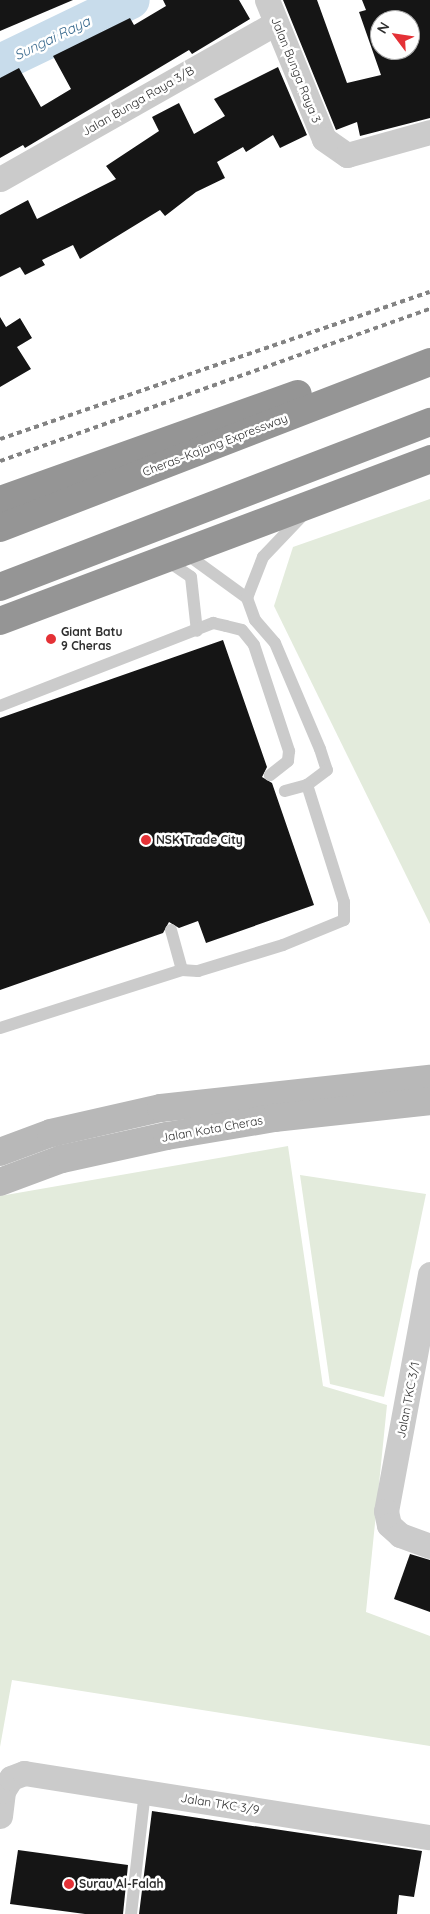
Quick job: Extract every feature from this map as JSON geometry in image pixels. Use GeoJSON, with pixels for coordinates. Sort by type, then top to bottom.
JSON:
{"type":"FeatureCollection","features":[{"type":"Feature","properties":{"kind":"highway"},"geometry":{"type":"LineString","coordinates":[[0,500],[406,355],[430,352]]}},
{"type":"Feature","properties":{"kind":"highway","name":"Cheras–Kajang Expressway"},"geometry":{"type":"LineString","coordinates":[[0,528],[430,362]]}},
{"type":"Feature","properties":{"kind":"highway"},"geometry":{"type":"LineString","coordinates":[[0,587],[430,422]]}},
{"type":"Feature","properties":{"kind":"highway"},"geometry":{"type":"LineString","coordinates":[[0,621],[430,459]]}},
{"type":"Feature","properties":{"kind":"street","name":"Jalan Bunga Raya 3"},"geometry":{"type":"LineString","coordinates":[[272,11],[324,139],[347,155],[430,132]]}},
{"type":"Feature","properties":{"kind":"street","name":"Jalan Bunga Raya 3/B"},"geometry":{"type":"LineString","coordinates":[[0,179],[272,11]]}},
{"type":"Feature","properties":{"kind":"street","name":"Jalan Kota Cheras"},"geometry":{"type":"LineString","coordinates":[[0,1152],[51,1134],[161,1108],[430,1078]]}},
{"type":"Feature","properties":{"kind":"street","name":"Jalan Kota Cheras"},"geometry":{"type":"LineString","coordinates":[[0,1182],[62,1159],[167,1136],[274,1118],[430,1101]]}},
{"type":"Feature","properties":{"kind":"street","name":"Jalan TKC 3/1"},"geometry":{"type":"LineString","coordinates":[[430,1274],[422,1371],[386,1511],[389,1525],[400,1535],[430,1546]]}},
{"type":"Feature","properties":{"kind":"street","name":"Jalan TKC 3/9"},"geometry":{"type":"LineString","coordinates":[[0,1816],[3,1791],[11,1778],[24,1773],[430,1837]]}},
{"type":"Feature","properties":{"kind":"lane"},"geometry":{"type":"LineString","coordinates":[[247,598],[263,557],[316,502]]}},
{"type":"Feature","properties":{"kind":"lane"},"geometry":{"type":"LineString","coordinates":[[173,555],[247,598],[255,620],[275,644],[327,770],[307,785],[285,791]]}},
{"type":"Feature","properties":{"kind":"lane"},"geometry":{"type":"LineString","coordinates":[[173,555],[191,578],[197,631]]}},
{"type":"Feature","properties":{"kind":"lane"},"geometry":{"type":"LineString","coordinates":[[254,645],[255,620]]}},
{"type":"Feature","properties":{"kind":"lane"},"geometry":{"type":"LineString","coordinates":[[0,706],[197,631],[213,623],[242,630],[254,645],[289,751],[288,761],[270,775]]}},
{"type":"Feature","properties":{"kind":"lane"},"geometry":{"type":"LineString","coordinates":[[0,1028],[182,970],[198,971],[283,945],[344,920],[344,902],[307,785]]}},
{"type":"Feature","properties":{"kind":"lane"},"geometry":{"type":"LineString","coordinates":[[171,930],[182,970]]}},
{"type":"Feature","properties":{"kind":"lane"},"geometry":{"type":"LineString","coordinates":[[131,1914],[145,1792]]}},
{"type":"Feature","properties":{"kind":"green space"},"geometry":{"type":"Polygon","coordinates":[[[430,499],[430,924],[274,606],[293,547],[430,499]]]}},
{"type":"Feature","properties":{"kind":"green space"},"geometry":{"type":"Polygon","coordinates":[[[288,1146],[323,1386],[387,1405],[366,1612],[430,1636],[430,1746],[12,1680],[0,1747],[0,1196],[288,1146]]]}},
{"type":"Feature","properties":{"kind":"green space"},"geometry":{"type":"Polygon","coordinates":[[[300,1175],[426,1194],[384,1397],[330,1384],[300,1175]]]}},
{"type":"Feature","properties":{"kind":"building"},"geometry":{"type":"Polygon","coordinates":[[[0,0],[73,0],[0,31],[0,0]]]}},
{"type":"Feature","properties":{"kind":"building"},"geometry":{"type":"Polygon","coordinates":[[[163,0],[239,0],[250,19],[192,54],[189,50],[25,148],[23,145],[0,158],[0,78],[19,68],[41,107],[71,89],[53,56],[130,18],[134,25],[166,6],[163,0]]]}},
{"type":"Feature","properties":{"kind":"building"},"geometry":{"type":"Polygon","coordinates":[[[283,0],[317,0],[347,83],[381,75],[376,60],[420,60],[420,10],[370,10],[370,44],[359,12],[366,10],[362,0],[430,0],[430,118],[360,136],[357,122],[336,130],[283,0]]]}},
{"type":"Feature","properties":{"kind":"building"},"geometry":{"type":"Polygon","coordinates":[[[278,67],[307,135],[280,148],[273,135],[246,152],[243,147],[217,162],[225,178],[196,192],[165,216],[160,210],[80,259],[73,245],[42,260],[45,265],[25,275],[20,267],[0,277],[0,215],[28,200],[37,219],[116,179],[106,166],[159,131],[152,117],[179,103],[194,134],[225,116],[214,99],[278,67]]]}},
{"type":"Feature","properties":{"kind":"building"},"geometry":{"type":"Polygon","coordinates":[[[0,317],[6,327],[20,318],[32,338],[17,347],[31,369],[0,387],[0,317]]]}},
{"type":"Feature","properties":{"kind":"building","name":"NSK Trade City"},"geometry":{"type":"Polygon","coordinates":[[[223,640],[267,767],[262,777],[272,783],[314,905],[206,943],[198,921],[179,928],[169,922],[163,933],[0,990],[0,718],[223,640]]]}},
{"type":"Feature","properties":{"kind":"building"},"geometry":{"type":"Polygon","coordinates":[[[410,1554],[430,1560],[430,1612],[394,1599],[410,1554]]]}},
{"type":"Feature","properties":{"kind":"building"},"geometry":{"type":"Polygon","coordinates":[[[152,1811],[422,1851],[414,1897],[399,1895],[397,1914],[139,1914],[152,1811]]]}},
{"type":"Feature","properties":{"kind":"building","name":"Surau Al-Falah"},"geometry":{"type":"Polygon","coordinates":[[[18,1850],[128,1865],[123,1914],[85,1914],[10,1904],[18,1850]]]}},
{"type":"Feature","properties":{"kind":"waterway","name":"Sungai Raya"},"geometry":{"type":"LineString","coordinates":[[0,63],[131,0]]}},
{"type":"Feature","properties":{"kind":"railway"},"geometry":{"type":"LineString","coordinates":[[0,439],[430,292]]}},
{"type":"Feature","properties":{"kind":"railway"},"geometry":{"type":"LineString","coordinates":[[0,461],[430,309]]}},
{"type":"Feature","properties":{"kind":"place","name":"Giant Batu 9 Cheras"},"geometry":{"type":"Point","coordinates":[51,639]}},
{"type":"Feature","properties":{"kind":"place","name":"NSK Trade City"},"geometry":{"type":"Point","coordinates":[146,840]}},
{"type":"Feature","properties":{"kind":"place","name":"Surau Al-Falah"},"geometry":{"type":"Point","coordinates":[69,1884]}}]}
